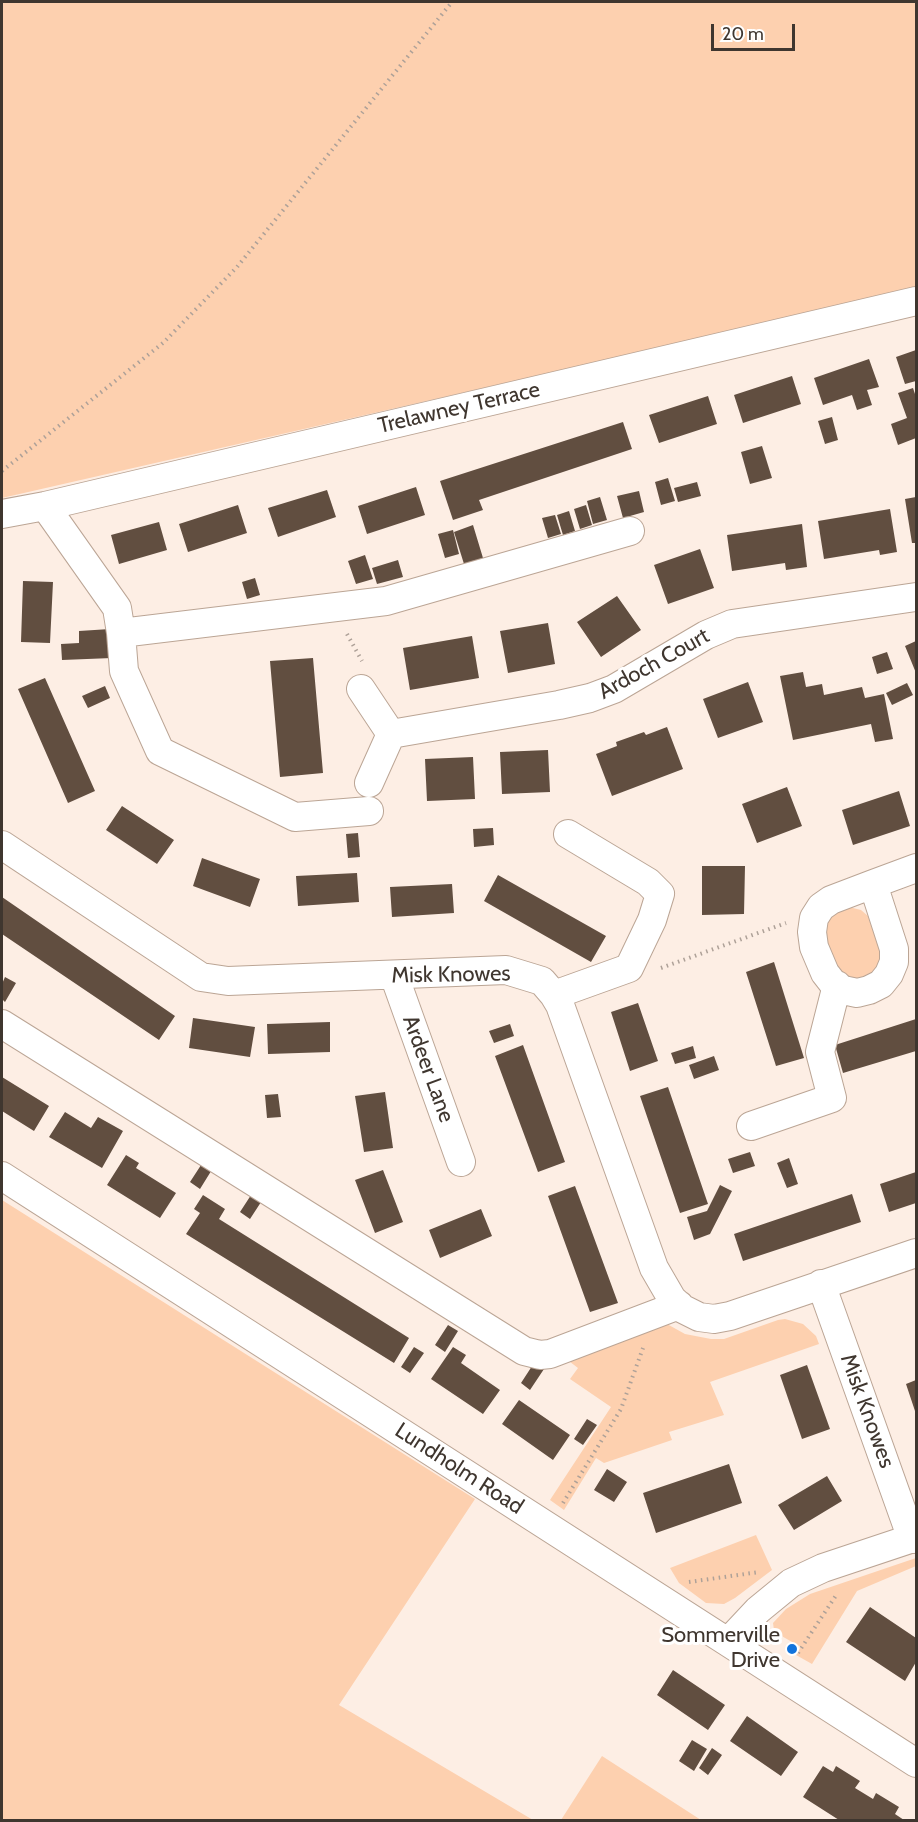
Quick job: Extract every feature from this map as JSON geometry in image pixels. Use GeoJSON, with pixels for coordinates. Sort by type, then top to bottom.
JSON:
{"type":"FeatureCollection","features":[{"type":"Feature","properties":{"kind":"street","name":"Trelawney Terrace"},"geometry":{"type":"LineString","coordinates":[[2,514],[45,506],[916,301]]}},
{"type":"Feature","properties":{"kind":"street"},"geometry":{"type":"LineString","coordinates":[[45,506],[117,608],[124,671],[160,751],[295,818],[369,797],[391,734],[361,689]]}},
{"type":"Feature","properties":{"kind":"street"},"geometry":{"type":"LineString","coordinates":[[121,633],[386,601],[630,531]]}},
{"type":"Feature","properties":{"kind":"street","name":"Ardoch Court"},"geometry":{"type":"LineString","coordinates":[[391,734],[590,698],[634,678],[706,635],[732,624],[916,597]]}},
{"type":"Feature","properties":{"kind":"street"},"geometry":{"type":"LineString","coordinates":[[568,834],[648,882],[660,894],[652,920],[628,968],[555,995],[654,1268],[665,1289],[667,1309]]}},
{"type":"Feature","properties":{"kind":"street","name":"Misk Knowes"},"geometry":{"type":"LineString","coordinates":[[2,845],[201,977],[228,981],[506,970],[542,981],[555,995]]}},
{"type":"Feature","properties":{"kind":"street"},"geometry":{"type":"LineString","coordinates":[[873,884],[894,949],[894,962],[889,974],[881,984],[857,993],[843,990],[825,974],[814,947],[812,932],[814,918],[821,907],[831,900],[873,884],[916,868]]}},
{"type":"Feature","properties":{"kind":"street","name":"Ardeer Lane"},"geometry":{"type":"LineString","coordinates":[[394,975],[461,1162]]}},
{"type":"Feature","properties":{"kind":"street"},"geometry":{"type":"LineString","coordinates":[[751,1126],[832,1098],[820,1052],[837,985]]}},
{"type":"Feature","properties":{"kind":"street"},"geometry":{"type":"LineString","coordinates":[[2,1024],[524,1351],[540,1355],[550,1354],[667,1309],[714,1319],[730,1316],[916,1253]]}},
{"type":"Feature","properties":{"kind":"street","name":"Lundholm Road"},"geometry":{"type":"LineString","coordinates":[[2,1176],[916,1763]]}},
{"type":"Feature","properties":{"kind":"street","name":"Misk Knowes"},"geometry":{"type":"LineString","coordinates":[[821,1284],[914,1538]]}},
{"type":"Feature","properties":{"kind":"street"},"geometry":{"type":"LineString","coordinates":[[728,1642],[758,1610],[796,1581],[823,1568],[914,1538]]}},
{"type":"Feature","properties":{"kind":"path"},"geometry":{"type":"LineString","coordinates":[[2,471],[163,344],[237,267],[452,2]]}},
{"type":"Feature","properties":{"kind":"path"},"geometry":{"type":"LineString","coordinates":[[333,609],[373,681],[361,689]]}},
{"type":"Feature","properties":{"kind":"path"},"geometry":{"type":"LineString","coordinates":[[660,969],[794,920],[814,918]]}},
{"type":"Feature","properties":{"kind":"path"},"geometry":{"type":"LineString","coordinates":[[548,1527],[621,1409],[667,1309]]}},
{"type":"Feature","properties":{"kind":"path"},"geometry":{"type":"LineString","coordinates":[[782,1676],[862,1556]]}},
{"type":"Feature","properties":{"kind":"path"},"geometry":{"type":"LineString","coordinates":[[645,1589],[772,1570],[796,1581]]}},
{"type":"Feature","properties":{"kind":"shaded area"},"geometry":{"type":"Polygon","coordinates":[[[2,2],[916,2],[916,287],[2,498],[2,2]]]}},
{"type":"Feature","properties":{"kind":"shaded area"},"geometry":{"type":"Polygon","coordinates":[[[849,907],[861,910],[868,916],[881,955],[876,975],[855,982],[836,968],[826,941],[825,923],[836,912],[849,907]]]}},
{"type":"Feature","properties":{"kind":"shaded area"},"geometry":{"type":"Polygon","coordinates":[[[2,1200],[475,1499],[339,1705],[533,1820],[2,1820],[2,1200]]]}},
{"type":"Feature","properties":{"kind":"shaded area"},"geometry":{"type":"Polygon","coordinates":[[[785,1319],[803,1324],[816,1336],[819,1344],[710,1382],[724,1415],[669,1432],[672,1440],[604,1463],[596,1458],[564,1510],[550,1500],[611,1407],[570,1379],[578,1368],[565,1358],[644,1327],[658,1328],[667,1324],[685,1334],[724,1339],[785,1319]]]}},
{"type":"Feature","properties":{"kind":"shaded area"},"geometry":{"type":"Polygon","coordinates":[[[756,1535],[772,1570],[724,1604],[706,1603],[679,1583],[670,1568],[756,1535]]]}},
{"type":"Feature","properties":{"kind":"shaded area"},"geometry":{"type":"Polygon","coordinates":[[[916,1558],[916,1566],[857,1591],[812,1664],[796,1655],[801,1647],[774,1630],[773,1623],[786,1609],[810,1594],[916,1558]]]}},
{"type":"Feature","properties":{"kind":"shaded area"},"geometry":{"type":"Polygon","coordinates":[[[602,1756],[701,1820],[561,1820],[602,1756]]]}},
{"type":"Feature","properties":{"kind":"building"},"geometry":{"type":"Polygon","coordinates":[[[916,350],[916,381],[905,384],[896,357],[916,350]]]}},
{"type":"Feature","properties":{"kind":"building"},"geometry":{"type":"Polygon","coordinates":[[[869,359],[879,387],[867,390],[872,405],[857,410],[852,395],[823,405],[814,378],[869,359]]]}},
{"type":"Feature","properties":{"kind":"building"},"geometry":{"type":"Polygon","coordinates":[[[792,376],[801,404],[743,423],[734,395],[792,376]]]}},
{"type":"Feature","properties":{"kind":"building"},"geometry":{"type":"Polygon","coordinates":[[[913,388],[916,397],[916,438],[898,445],[891,424],[907,418],[898,393],[913,388]]]}},
{"type":"Feature","properties":{"kind":"building"},"geometry":{"type":"Polygon","coordinates":[[[708,396],[717,424],[659,443],[649,415],[708,396]]]}},
{"type":"Feature","properties":{"kind":"building"},"geometry":{"type":"Polygon","coordinates":[[[832,417],[838,440],[825,444],[818,421],[832,417]]]}},
{"type":"Feature","properties":{"kind":"building"},"geometry":{"type":"Polygon","coordinates":[[[623,422],[632,449],[479,500],[483,510],[453,520],[440,481],[623,422]]]}},
{"type":"Feature","properties":{"kind":"building"},"geometry":{"type":"Polygon","coordinates":[[[762,446],[772,478],[750,484],[741,452],[762,446]]]}},
{"type":"Feature","properties":{"kind":"building"},"geometry":{"type":"Polygon","coordinates":[[[668,478],[675,501],[661,505],[655,482],[668,478]]]}},
{"type":"Feature","properties":{"kind":"building"},"geometry":{"type":"Polygon","coordinates":[[[697,482],[701,496],[678,502],[674,488],[697,482]]]}},
{"type":"Feature","properties":{"kind":"building"},"geometry":{"type":"Polygon","coordinates":[[[416,487],[425,515],[367,534],[358,506],[416,487]]]}},
{"type":"Feature","properties":{"kind":"building"},"geometry":{"type":"Polygon","coordinates":[[[327,490],[336,517],[278,537],[268,508],[327,490]]]}},
{"type":"Feature","properties":{"kind":"building"},"geometry":{"type":"Polygon","coordinates":[[[639,491],[644,512],[623,518],[617,496],[639,491]]]}},
{"type":"Feature","properties":{"kind":"building"},"geometry":{"type":"Polygon","coordinates":[[[600,497],[607,520],[593,524],[587,501],[600,497]]]}},
{"type":"Feature","properties":{"kind":"building"},"geometry":{"type":"Polygon","coordinates":[[[916,497],[916,543],[912,543],[905,499],[916,497]]]}},
{"type":"Feature","properties":{"kind":"building"},"geometry":{"type":"Polygon","coordinates":[[[238,505],[247,533],[188,552],[179,524],[238,505]]]}},
{"type":"Feature","properties":{"kind":"building"},"geometry":{"type":"Polygon","coordinates":[[[586,505],[592,525],[580,529],[574,509],[586,505]]]}},
{"type":"Feature","properties":{"kind":"building"},"geometry":{"type":"Polygon","coordinates":[[[890,509],[897,552],[880,555],[879,550],[824,559],[818,521],[890,509]]]}},
{"type":"Feature","properties":{"kind":"building"},"geometry":{"type":"Polygon","coordinates":[[[569,511],[575,531],[563,535],[557,515],[569,511]]]}},
{"type":"Feature","properties":{"kind":"building"},"geometry":{"type":"Polygon","coordinates":[[[555,515],[561,534],[548,538],[542,518],[555,515]]]}},
{"type":"Feature","properties":{"kind":"building"},"geometry":{"type":"Polygon","coordinates":[[[159,522],[167,550],[119,564],[111,535],[159,522]]]}},
{"type":"Feature","properties":{"kind":"building"},"geometry":{"type":"Polygon","coordinates":[[[802,524],[807,567],[786,570],[785,563],[732,571],[727,535],[802,524]]]}},
{"type":"Feature","properties":{"kind":"building"},"geometry":{"type":"Polygon","coordinates":[[[473,525],[483,558],[464,564],[454,532],[473,525]]]}},
{"type":"Feature","properties":{"kind":"building"},"geometry":{"type":"Polygon","coordinates":[[[453,530],[459,554],[445,558],[438,534],[453,530]]]}},
{"type":"Feature","properties":{"kind":"building"},"geometry":{"type":"Polygon","coordinates":[[[700,549],[714,588],[668,604],[654,565],[700,549]]]}},
{"type":"Feature","properties":{"kind":"building"},"geometry":{"type":"Polygon","coordinates":[[[365,555],[373,579],[356,584],[348,561],[365,555]]]}},
{"type":"Feature","properties":{"kind":"building"},"geometry":{"type":"Polygon","coordinates":[[[398,560],[403,577],[377,584],[372,568],[398,560]]]}},
{"type":"Feature","properties":{"kind":"building"},"geometry":{"type":"Polygon","coordinates":[[[255,578],[260,595],[247,599],[242,582],[255,578]]]}},
{"type":"Feature","properties":{"kind":"building"},"geometry":{"type":"Polygon","coordinates":[[[23,581],[53,582],[50,643],[21,642],[23,581]]]}},
{"type":"Feature","properties":{"kind":"building"},"geometry":{"type":"Polygon","coordinates":[[[617,596],[641,630],[601,657],[577,622],[617,596]]]}},
{"type":"Feature","properties":{"kind":"building"},"geometry":{"type":"Polygon","coordinates":[[[548,623],[555,664],[508,673],[500,631],[548,623]]]}},
{"type":"Feature","properties":{"kind":"building"},"geometry":{"type":"Polygon","coordinates":[[[110,629],[112,658],[62,660],[61,644],[79,643],[79,631],[110,629]]]}},
{"type":"Feature","properties":{"kind":"building"},"geometry":{"type":"Polygon","coordinates":[[[472,636],[479,678],[410,690],[403,648],[472,636]]]}},
{"type":"Feature","properties":{"kind":"building"},"geometry":{"type":"Polygon","coordinates":[[[916,641],[916,673],[905,646],[916,641]]]}},
{"type":"Feature","properties":{"kind":"building"},"geometry":{"type":"Polygon","coordinates":[[[887,652],[893,669],[877,674],[872,657],[887,652]]]}},
{"type":"Feature","properties":{"kind":"building"},"geometry":{"type":"Polygon","coordinates":[[[313,658],[323,773],[280,777],[270,661],[313,658]]]}},
{"type":"Feature","properties":{"kind":"building"},"geometry":{"type":"Polygon","coordinates":[[[803,672],[806,687],[822,684],[824,695],[862,687],[865,698],[884,694],[893,739],[875,742],[871,724],[793,740],[780,676],[803,672]]]}},
{"type":"Feature","properties":{"kind":"building"},"geometry":{"type":"Polygon","coordinates":[[[45,678],[95,791],[68,803],[18,689],[45,678]]]}},
{"type":"Feature","properties":{"kind":"building"},"geometry":{"type":"Polygon","coordinates":[[[748,682],[763,722],[718,738],[703,699],[748,682]]]}},
{"type":"Feature","properties":{"kind":"building"},"geometry":{"type":"Polygon","coordinates":[[[907,683],[913,695],[892,705],[886,693],[907,683]]]}},
{"type":"Feature","properties":{"kind":"building"},"geometry":{"type":"Polygon","coordinates":[[[105,686],[110,698],[88,708],[82,696],[105,686]]]}},
{"type":"Feature","properties":{"kind":"building"},"geometry":{"type":"Polygon","coordinates":[[[667,727],[683,769],[612,796],[596,754],[617,746],[616,742],[667,727]]]}},
{"type":"Feature","properties":{"kind":"building"},"geometry":{"type":"Polygon","coordinates":[[[548,750],[550,792],[502,794],[500,752],[548,750]]]}},
{"type":"Feature","properties":{"kind":"building"},"geometry":{"type":"Polygon","coordinates":[[[473,757],[475,799],[427,801],[425,759],[473,757]]]}},
{"type":"Feature","properties":{"kind":"building"},"geometry":{"type":"Polygon","coordinates":[[[787,787],[802,826],[757,843],[742,804],[787,787]]]}},
{"type":"Feature","properties":{"kind":"building"},"geometry":{"type":"Polygon","coordinates":[[[899,791],[910,826],[853,845],[842,810],[899,791]]]}},
{"type":"Feature","properties":{"kind":"building"},"geometry":{"type":"Polygon","coordinates":[[[122,806],[174,840],[157,864],[106,830],[122,806]]]}},
{"type":"Feature","properties":{"kind":"building"},"geometry":{"type":"Polygon","coordinates":[[[493,828],[494,845],[474,847],[473,829],[493,828]]]}},
{"type":"Feature","properties":{"kind":"building"},"geometry":{"type":"Polygon","coordinates":[[[358,833],[360,857],[348,858],[346,834],[358,833]]]}},
{"type":"Feature","properties":{"kind":"building"},"geometry":{"type":"Polygon","coordinates":[[[202,858],[260,879],[250,907],[193,886],[202,858]]]}},
{"type":"Feature","properties":{"kind":"building"},"geometry":{"type":"Polygon","coordinates":[[[702,866],[745,866],[744,914],[702,915],[702,866]]]}},
{"type":"Feature","properties":{"kind":"building"},"geometry":{"type":"Polygon","coordinates":[[[357,873],[359,902],[298,906],[296,876],[357,873]]]}},
{"type":"Feature","properties":{"kind":"building"},"geometry":{"type":"Polygon","coordinates":[[[498,875],[606,936],[591,962],[484,901],[498,875]]]}},
{"type":"Feature","properties":{"kind":"building"},"geometry":{"type":"Polygon","coordinates":[[[452,884],[454,913],[392,917],[390,887],[452,884]]]}},
{"type":"Feature","properties":{"kind":"building"},"geometry":{"type":"Polygon","coordinates":[[[2,897],[175,1016],[159,1040],[2,934],[2,897]]]}},
{"type":"Feature","properties":{"kind":"building"},"geometry":{"type":"Polygon","coordinates":[[[774,962],[804,1058],[776,1066],[746,972],[774,962]]]}},
{"type":"Feature","properties":{"kind":"building"},"geometry":{"type":"Polygon","coordinates":[[[5,977],[16,983],[5,1002],[2,999],[2,984],[5,977]]]}},
{"type":"Feature","properties":{"kind":"building"},"geometry":{"type":"Polygon","coordinates":[[[638,1003],[658,1061],[630,1071],[611,1012],[638,1003]]]}},
{"type":"Feature","properties":{"kind":"building"},"geometry":{"type":"Polygon","coordinates":[[[193,1018],[255,1027],[250,1057],[189,1048],[193,1018]]]}},
{"type":"Feature","properties":{"kind":"building"},"geometry":{"type":"Polygon","coordinates":[[[916,1019],[916,1051],[843,1073],[835,1045],[916,1019]]]}},
{"type":"Feature","properties":{"kind":"building"},"geometry":{"type":"Polygon","coordinates":[[[330,1022],[330,1052],[268,1054],[267,1024],[330,1022]]]}},
{"type":"Feature","properties":{"kind":"building"},"geometry":{"type":"Polygon","coordinates":[[[510,1024],[514,1036],[494,1043],[489,1031],[510,1024]]]}},
{"type":"Feature","properties":{"kind":"building"},"geometry":{"type":"Polygon","coordinates":[[[523,1045],[565,1162],[538,1172],[495,1056],[523,1045]]]}},
{"type":"Feature","properties":{"kind":"building"},"geometry":{"type":"Polygon","coordinates":[[[693,1046],[696,1058],[675,1064],[671,1053],[693,1046]]]}},
{"type":"Feature","properties":{"kind":"building"},"geometry":{"type":"Polygon","coordinates":[[[714,1056],[719,1070],[694,1079],[689,1065],[714,1056]]]}},
{"type":"Feature","properties":{"kind":"building"},"geometry":{"type":"Polygon","coordinates":[[[2,1077],[49,1106],[34,1131],[2,1111],[2,1077]]]}},
{"type":"Feature","properties":{"kind":"building"},"geometry":{"type":"Polygon","coordinates":[[[668,1087],[708,1204],[680,1213],[640,1096],[668,1087]]]}},
{"type":"Feature","properties":{"kind":"building"},"geometry":{"type":"Polygon","coordinates":[[[385,1092],[393,1148],[364,1152],[355,1096],[385,1092]]]}},
{"type":"Feature","properties":{"kind":"building"},"geometry":{"type":"Polygon","coordinates":[[[278,1094],[281,1117],[267,1118],[265,1095],[278,1094]]]}},
{"type":"Feature","properties":{"kind":"building"},"geometry":{"type":"Polygon","coordinates":[[[65,1112],[91,1128],[98,1117],[123,1131],[102,1168],[49,1137],[65,1112]]]}},
{"type":"Feature","properties":{"kind":"building"},"geometry":{"type":"Polygon","coordinates":[[[750,1152],[755,1166],[733,1173],[728,1159],[750,1152]]]}},
{"type":"Feature","properties":{"kind":"building"},"geometry":{"type":"Polygon","coordinates":[[[126,1155],[139,1163],[136,1168],[176,1193],[160,1218],[107,1185],[126,1155]]]}},
{"type":"Feature","properties":{"kind":"building"},"geometry":{"type":"Polygon","coordinates":[[[789,1158],[798,1184],[787,1188],[777,1163],[789,1158]]]}},
{"type":"Feature","properties":{"kind":"building"},"geometry":{"type":"Polygon","coordinates":[[[203,1162],[213,1168],[200,1189],[190,1182],[203,1162]]]}},
{"type":"Feature","properties":{"kind":"building"},"geometry":{"type":"Polygon","coordinates":[[[383,1170],[403,1222],[375,1233],[355,1180],[383,1170]]]}},
{"type":"Feature","properties":{"kind":"building"},"geometry":{"type":"Polygon","coordinates":[[[916,1172],[916,1203],[889,1212],[880,1184],[916,1172]]]}},
{"type":"Feature","properties":{"kind":"building"},"geometry":{"type":"Polygon","coordinates":[[[720,1185],[732,1191],[710,1234],[694,1240],[687,1217],[707,1211],[720,1185]]]}},
{"type":"Feature","properties":{"kind":"building"},"geometry":{"type":"Polygon","coordinates":[[[575,1186],[618,1303],[590,1312],[548,1196],[575,1186]]]}},
{"type":"Feature","properties":{"kind":"building"},"geometry":{"type":"Polygon","coordinates":[[[253,1192],[263,1199],[250,1219],[240,1212],[253,1192]]]}},
{"type":"Feature","properties":{"kind":"building"},"geometry":{"type":"Polygon","coordinates":[[[852,1194],[861,1222],[743,1261],[734,1234],[852,1194]]]}},
{"type":"Feature","properties":{"kind":"building"},"geometry":{"type":"Polygon","coordinates":[[[203,1195],[225,1209],[219,1219],[409,1338],[394,1363],[186,1234],[200,1213],[194,1209],[203,1195]]]}},
{"type":"Feature","properties":{"kind":"building"},"geometry":{"type":"Polygon","coordinates":[[[481,1209],[492,1236],[440,1258],[429,1230],[481,1209]]]}},
{"type":"Feature","properties":{"kind":"building"},"geometry":{"type":"Polygon","coordinates":[[[448,1325],[458,1331],[445,1352],[435,1345],[448,1325]]]}},
{"type":"Feature","properties":{"kind":"building"},"geometry":{"type":"Polygon","coordinates":[[[414,1347],[424,1353],[410,1373],[401,1367],[414,1347]]]}},
{"type":"Feature","properties":{"kind":"building"},"geometry":{"type":"Polygon","coordinates":[[[453,1347],[466,1355],[461,1363],[500,1390],[483,1414],[431,1379],[453,1347]]]}},
{"type":"Feature","properties":{"kind":"building"},"geometry":{"type":"Polygon","coordinates":[[[534,1363],[544,1369],[530,1390],[521,1383],[534,1363]]]}},
{"type":"Feature","properties":{"kind":"building"},"geometry":{"type":"Polygon","coordinates":[[[807,1365],[830,1429],[802,1439],[780,1375],[807,1365]]]}},
{"type":"Feature","properties":{"kind":"building"},"geometry":{"type":"Polygon","coordinates":[[[916,1380],[916,1414],[906,1384],[916,1380]]]}},
{"type":"Feature","properties":{"kind":"building"},"geometry":{"type":"Polygon","coordinates":[[[519,1400],[570,1435],[553,1460],[502,1424],[519,1400]]]}},
{"type":"Feature","properties":{"kind":"building"},"geometry":{"type":"Polygon","coordinates":[[[587,1419],[597,1425],[583,1445],[574,1439],[587,1419]]]}},
{"type":"Feature","properties":{"kind":"building"},"geometry":{"type":"Polygon","coordinates":[[[729,1464],[742,1503],[656,1533],[643,1493],[729,1464]]]}},
{"type":"Feature","properties":{"kind":"building"},"geometry":{"type":"Polygon","coordinates":[[[607,1469],[627,1482],[614,1502],[594,1490],[607,1469]]]}},
{"type":"Feature","properties":{"kind":"building"},"geometry":{"type":"Polygon","coordinates":[[[827,1476],[842,1501],[794,1530],[778,1505],[827,1476]]]}},
{"type":"Feature","properties":{"kind":"building"},"geometry":{"type":"Polygon","coordinates":[[[870,1607],[916,1638],[916,1662],[905,1681],[846,1642],[870,1607]]]}},
{"type":"Feature","properties":{"kind":"building"},"geometry":{"type":"Polygon","coordinates":[[[673,1670],[725,1705],[708,1730],[657,1695],[673,1670]]]}},
{"type":"Feature","properties":{"kind":"building"},"geometry":{"type":"Polygon","coordinates":[[[747,1716],[798,1752],[781,1776],[730,1741],[747,1716]]]}},
{"type":"Feature","properties":{"kind":"building"},"geometry":{"type":"Polygon","coordinates":[[[692,1740],[707,1749],[694,1771],[679,1761],[692,1740]]]}},
{"type":"Feature","properties":{"kind":"building"},"geometry":{"type":"Polygon","coordinates":[[[712,1748],[722,1755],[708,1775],[699,1768],[712,1748]]]}},
{"type":"Feature","properties":{"kind":"building"},"geometry":{"type":"Polygon","coordinates":[[[823,1766],[833,1772],[836,1766],[860,1781],[855,1788],[873,1799],[876,1793],[899,1807],[895,1814],[904,1820],[839,1820],[803,1797],[823,1766]]]}},
{"type":"Feature","properties":{"kind":"place","name":"Sommerville Drive"},"geometry":{"type":"Point","coordinates":[792,1649]}}]}
